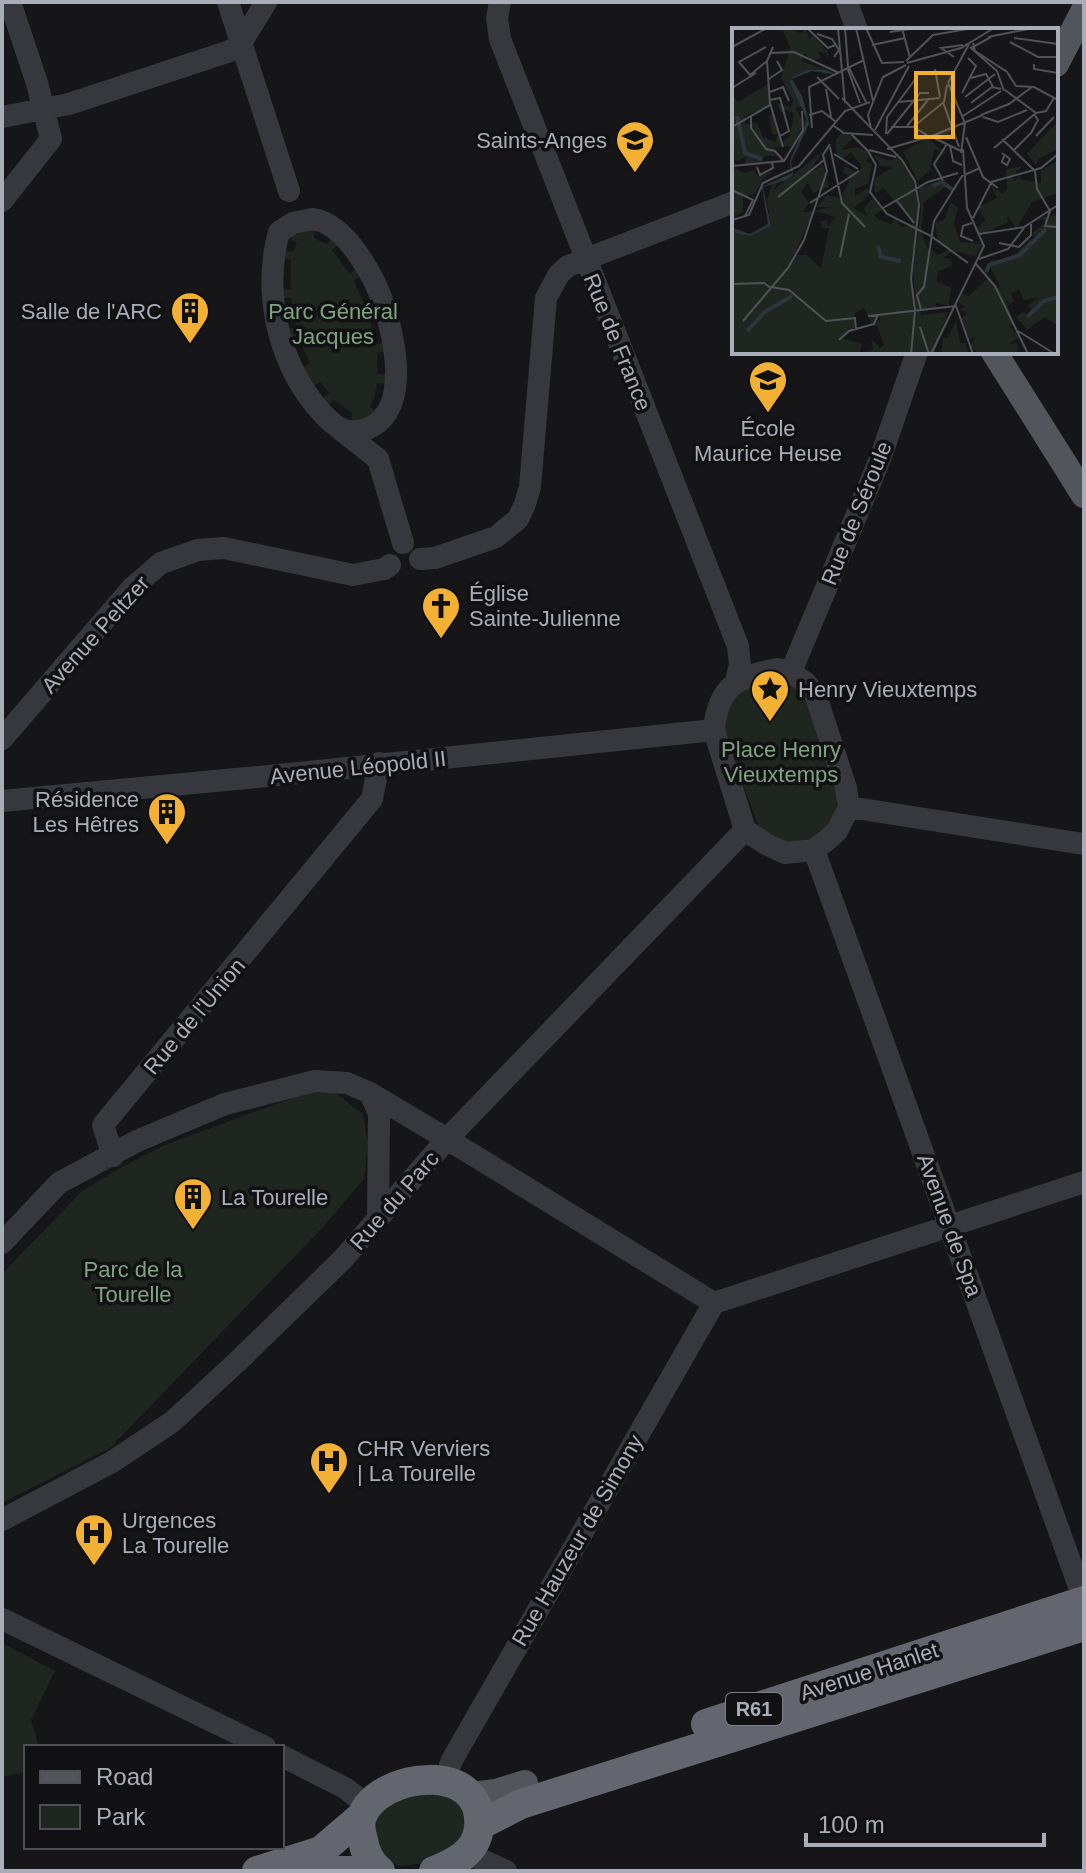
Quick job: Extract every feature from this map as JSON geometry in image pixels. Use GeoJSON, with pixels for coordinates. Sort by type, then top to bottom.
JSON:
{"type":"FeatureCollection","features":[{"type":"Feature","properties":{"kind":"highway","name":"Avenue Hanlet"},"geometry":{"type":"LineString","coordinates":[[525,1783],[1084,1600]]}},
{"type":"Feature","properties":{"kind":"highway","name":"Avenue Hanlet"},"geometry":{"type":"LineString","coordinates":[[480,1825],[521,1804],[1084,1626]]}},
{"type":"Feature","properties":{"kind":"highway","name":"R61"},"geometry":{"type":"LineString","coordinates":[[257,1871],[321,1851],[386,1792],[399,1786],[429,1779],[458,1787]]}},
{"type":"Feature","properties":{"kind":"highway"},"geometry":{"type":"LineString","coordinates":[[434,1871],[467,1853],[477,1840],[480,1825],[478,1809],[458,1787]]}},
{"type":"Feature","properties":{"kind":"highway"},"geometry":{"type":"LineString","coordinates":[[365,1811],[360,1825],[364,1846],[372,1864],[379,1871]]}},
{"type":"Feature","properties":{"kind":"highway"},"geometry":{"type":"LineString","coordinates":[[323,1871],[357,1871]]}},
{"type":"Feature","properties":{"kind":"highway"},"geometry":{"type":"LineString","coordinates":[[369,1871],[379,1871]]}},
{"type":"Feature","properties":{"kind":"main road"},"geometry":{"type":"LineString","coordinates":[[1058,60],[1084,10]]}},
{"type":"Feature","properties":{"kind":"main road"},"geometry":{"type":"LineString","coordinates":[[995,354],[1084,495]]}},
{"type":"Feature","properties":{"kind":"main road","name":"Avenue Hanlet"},"geometry":{"type":"LineString","coordinates":[[458,1787],[496,1792],[525,1783]]}},
{"type":"Feature","properties":{"kind":"street"},"geometry":{"type":"LineString","coordinates":[[2,201],[51,139],[10,2]]}},
{"type":"Feature","properties":{"kind":"street"},"geometry":{"type":"LineString","coordinates":[[228,2],[289,191],[341,235],[384,302],[394,347],[395,386],[378,459],[403,543]]}},
{"type":"Feature","properties":{"kind":"street"},"geometry":{"type":"LineString","coordinates":[[2,117],[69,104],[230,51],[240,45],[266,2]]}},
{"type":"Feature","properties":{"kind":"street","name":"Rue de France"},"geometry":{"type":"LineString","coordinates":[[500,2],[497,18],[500,39],[738,646],[740,664],[736,681]]}},
{"type":"Feature","properties":{"kind":"street"},"geometry":{"type":"LineString","coordinates":[[847,2],[856,28]]}},
{"type":"Feature","properties":{"kind":"street"},"geometry":{"type":"LineString","coordinates":[[289,191],[272,276],[277,325],[292,368],[321,413],[378,459]]}},
{"type":"Feature","properties":{"kind":"street"},"geometry":{"type":"LineString","coordinates":[[420,559],[435,558],[496,537],[518,519],[530,487],[546,298],[559,274],[568,266],[585,259],[732,203]]}},
{"type":"Feature","properties":{"kind":"street"},"geometry":{"type":"LineString","coordinates":[[279,232],[301,220],[323,220]]}},
{"type":"Feature","properties":{"kind":"street","name":"Rue de Séroule"},"geometry":{"type":"LineString","coordinates":[[791,672],[880,459],[916,354]]}},
{"type":"Feature","properties":{"kind":"street"},"geometry":{"type":"LineString","coordinates":[[340,429],[367,429],[389,413]]}},
{"type":"Feature","properties":{"kind":"street"},"geometry":{"type":"LineString","coordinates":[[403,543],[416,548],[420,559],[415,570],[406,574],[397,572],[390,565],[391,551],[403,543]]}},
{"type":"Feature","properties":{"kind":"street","name":"Avenue Peltzer"},"geometry":{"type":"LineString","coordinates":[[2,739],[133,587],[161,563],[198,550],[224,548],[353,575],[390,565]]}},
{"type":"Feature","properties":{"kind":"street"},"geometry":{"type":"LineString","coordinates":[[777,669],[791,672],[806,683],[816,696],[846,788],[849,807],[837,831],[814,850],[785,853],[745,830],[714,730],[722,697],[736,681],[777,669]]}},
{"type":"Feature","properties":{"kind":"street","name":"Avenue Léopold II"},"geometry":{"type":"LineString","coordinates":[[2,801],[714,730]]}},
{"type":"Feature","properties":{"kind":"street","name":"Rue de l'Union"},"geometry":{"type":"LineString","coordinates":[[113,1156],[103,1125],[372,799],[379,763]]}},
{"type":"Feature","properties":{"kind":"street"},"geometry":{"type":"LineString","coordinates":[[849,807],[1084,844]]}},
{"type":"Feature","properties":{"kind":"street","name":"Rue du Parc"},"geometry":{"type":"LineString","coordinates":[[2,1520],[112,1462],[172,1422],[343,1259],[447,1139],[745,830]]}},
{"type":"Feature","properties":{"kind":"street","name":"Avenue de Spa"},"geometry":{"type":"LineString","coordinates":[[814,850],[1084,1600]]}},
{"type":"Feature","properties":{"kind":"street"},"geometry":{"type":"LineString","coordinates":[[2,1243],[59,1183],[137,1141],[225,1104],[315,1081],[347,1083],[370,1093],[714,1303],[1084,1182]]}},
{"type":"Feature","properties":{"kind":"street"},"geometry":{"type":"LineString","coordinates":[[370,1093],[379,1114],[378,1217]]}},
{"type":"Feature","properties":{"kind":"street","name":"Rue Hauzeur de Simony"},"geometry":{"type":"LineString","coordinates":[[458,1787],[452,1760],[714,1303]]}},
{"type":"Feature","properties":{"kind":"street"},"geometry":{"type":"LineString","coordinates":[[2,1619],[261,1745]]}},
{"type":"Feature","properties":{"kind":"street"},"geometry":{"type":"LineString","coordinates":[[284,1757],[345,1788],[365,1811]]}},
{"type":"Feature","properties":{"kind":"street"},"geometry":{"type":"LineString","coordinates":[[467,1853],[506,1871]]}},
{"type":"Feature","properties":{"kind":"green space","name":"Parc Général Jacques"},"geometry":{"type":"Polygon","coordinates":[[[315,226],[314,238],[326,244],[335,236],[340,242],[332,250],[349,273],[360,268],[364,274],[354,281],[364,303],[375,299],[382,317],[370,321],[375,344],[387,342],[388,351],[377,353],[377,374],[389,375],[388,384],[377,383],[370,406],[379,415],[351,425],[352,413],[334,400],[325,407],[320,400],[329,393],[320,382],[310,387],[300,369],[310,363],[301,344],[292,348],[285,330],[296,327],[291,298],[279,298],[278,290],[290,289],[291,260],[279,257],[281,250],[293,252],[297,244],[288,236],[315,226]]]}},
{"type":"Feature","properties":{"kind":"green space","name":"Place Henry Vieuxtemps"},"geometry":{"type":"Polygon","coordinates":[[[778,680],[793,685],[807,697],[839,798],[829,827],[817,838],[801,843],[784,841],[759,827],[724,735],[729,703],[742,689],[759,681],[778,680]]]}},
{"type":"Feature","properties":{"kind":"green space","name":"Parc de la Tourelle"},"geometry":{"type":"Polygon","coordinates":[[[333,1091],[363,1114],[368,1144],[364,1179],[323,1227],[110,1448],[2,1503],[2,1274],[82,1191],[118,1169],[165,1145],[243,1116],[308,1093],[333,1091]]]}},
{"type":"Feature","properties":{"kind":"green space"},"geometry":{"type":"Polygon","coordinates":[[[2,1643],[55,1671],[31,1720],[38,1745],[24,1745],[24,1772],[2,1777],[2,1643]]]}},
{"type":"Feature","properties":{"kind":"green space"},"geometry":{"type":"Polygon","coordinates":[[[400,1794],[458,1796],[469,1829],[453,1852],[418,1864],[399,1866],[383,1859],[373,1828],[374,1821],[381,1809],[400,1794]]]}},
{"type":"Feature","properties":{"kind":"place","name":"Saints-Anges"},"geometry":{"type":"Point","coordinates":[635,174]}},
{"type":"Feature","properties":{"kind":"place","name":"Salle de l'ARC"},"geometry":{"type":"Point","coordinates":[190,345]}},
{"type":"Feature","properties":{"kind":"place","name":"École Maurice Heuse"},"geometry":{"type":"Point","coordinates":[768,414]}},
{"type":"Feature","properties":{"kind":"place","name":"Église Sainte-Julienne"},"geometry":{"type":"Point","coordinates":[441,640]}},
{"type":"Feature","properties":{"kind":"place","name":"Henry Vieuxtemps"},"geometry":{"type":"Point","coordinates":[770,723]}},
{"type":"Feature","properties":{"kind":"place","name":"Résidence Les Hêtres"},"geometry":{"type":"Point","coordinates":[167,846]}},
{"type":"Feature","properties":{"kind":"place","name":"La Tourelle"},"geometry":{"type":"Point","coordinates":[193,1231]}},
{"type":"Feature","properties":{"kind":"place","name":"CHR Verviers | La Tourelle"},"geometry":{"type":"Point","coordinates":[329,1495]}},
{"type":"Feature","properties":{"kind":"place","name":"Urgences La Tourelle"},"geometry":{"type":"Point","coordinates":[94,1567]}}]}
